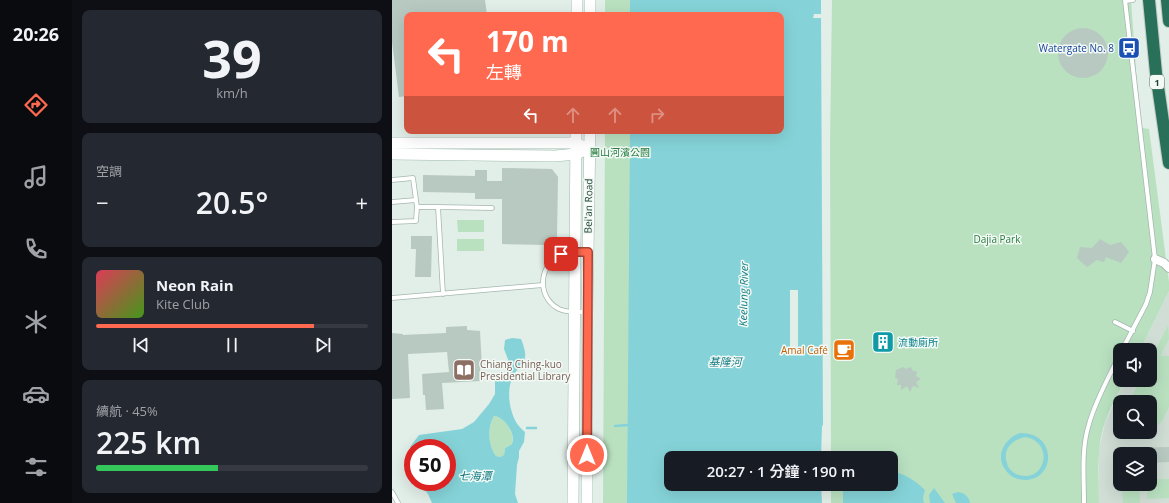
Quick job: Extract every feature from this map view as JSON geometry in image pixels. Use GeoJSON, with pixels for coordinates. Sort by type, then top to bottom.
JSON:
{"type":"FeatureCollection","features":[{"type":"Feature","properties":{"kind":"highway","name":"1"},"geometry":{"type":"LineString","coordinates":[[1149,0],[1156,73],[1169,163]]}},
{"type":"Feature","properties":{"kind":"highway"},"geometry":{"type":"LineString","coordinates":[[1167,0],[1169,21]]}},
{"type":"Feature","properties":{"kind":"main road"},"geometry":{"type":"LineString","coordinates":[[577,0],[577,12]]}},
{"type":"Feature","properties":{"kind":"main road"},"geometry":{"type":"LineString","coordinates":[[590,0],[590,12]]}},
{"type":"Feature","properties":{"kind":"main road","name":"Bei'an Road"},"geometry":{"type":"LineString","coordinates":[[573,503],[576,134]]}},
{"type":"Feature","properties":{"kind":"main road","name":"Bei'an Road"},"geometry":{"type":"LineString","coordinates":[[587,503],[587,312],[590,134]]}},
{"type":"Feature","properties":{"kind":"main road"},"geometry":{"type":"LineString","coordinates":[[392,143],[589,150]]}},
{"type":"Feature","properties":{"kind":"main road"},"geometry":{"type":"LineString","coordinates":[[392,154],[555,156],[576,149]]}},
{"type":"Feature","properties":{"kind":"street"},"geometry":{"type":"LineString","coordinates":[[1154,259],[1164,263],[1169,268]]}},
{"type":"Feature","properties":{"kind":"lane"},"geometry":{"type":"LineString","coordinates":[[1126,343],[1146,304],[1150,292],[1154,259],[1125,0],[1133,0]]}},
{"type":"Feature","properties":{"kind":"lane"},"geometry":{"type":"LineString","coordinates":[[392,180],[413,178],[417,207],[416,221],[392,222]]}},
{"type":"Feature","properties":{"kind":"lane"},"geometry":{"type":"LineString","coordinates":[[392,202],[416,200]]}},
{"type":"Feature","properties":{"kind":"lane"},"geometry":{"type":"LineString","coordinates":[[417,207],[492,208]]}},
{"type":"Feature","properties":{"kind":"lane"},"geometry":{"type":"LineString","coordinates":[[438,207],[443,294]]}},
{"type":"Feature","properties":{"kind":"lane"},"geometry":{"type":"LineString","coordinates":[[587,312],[570,312],[560,310],[552,304],[546,295],[543,285],[543,276],[547,266],[553,259],[561,254],[570,252],[588,252]]}},
{"type":"Feature","properties":{"kind":"lane"},"geometry":{"type":"LineString","coordinates":[[392,298],[543,285]]}},
{"type":"Feature","properties":{"kind":"lane"},"geometry":{"type":"LineString","coordinates":[[1115,322],[1133,331]]}},
{"type":"Feature","properties":{"kind":"lane"},"geometry":{"type":"LineString","coordinates":[[1084,503],[1083,460],[1089,424],[1098,398],[1113,368]]}},
{"type":"Feature","properties":{"kind":"lane"},"geometry":{"type":"LineString","coordinates":[[392,492],[396,502]]}},
{"type":"Feature","properties":{"kind":"shaded area"},"geometry":{"type":"Polygon","coordinates":[[[1169,291],[1169,503],[1099,503],[1099,450],[1105,423],[1113,406],[1113,439],[1157,439],[1157,395],[1118,395],[1122,387],[1157,387],[1157,343],[1143,343],[1169,291]]]}},
{"type":"Feature","properties":{"kind":"green space"},"geometry":{"type":"Polygon","coordinates":[[[605,0],[637,0],[637,12],[605,12],[605,0]]]}},
{"type":"Feature","properties":{"kind":"green space","name":"Dajia Park"},"geometry":{"type":"Polygon","coordinates":[[[832,0],[1131,0],[1138,98],[1142,128],[1149,129],[1169,291],[1143,343],[1113,343],[1113,387],[1122,387],[1118,395],[1113,395],[1113,404],[1105,422],[1100,442],[1099,503],[831,503],[831,491],[898,491],[898,451],[831,451],[830,144],[832,0]]]}},
{"type":"Feature","properties":{"kind":"green space","name":"圓山河濱公園"},"geometry":{"type":"Polygon","coordinates":[[[605,134],[636,134],[634,503],[603,503],[605,134]]]}},
{"type":"Feature","properties":{"kind":"green space"},"geometry":{"type":"Polygon","coordinates":[[[457,220],[484,220],[484,232],[458,232],[457,220]]]}},
{"type":"Feature","properties":{"kind":"green space"},"geometry":{"type":"Polygon","coordinates":[[[457,239],[484,239],[484,251],[457,251],[457,239]]]}},
{"type":"Feature","properties":{"kind":"green space"},"geometry":{"type":"Polygon","coordinates":[[[1168,325],[1169,339],[1160,356],[1169,356],[1169,407],[1162,421],[1157,426],[1157,395],[1132,395],[1136,387],[1157,387],[1157,347],[1168,325]]]}},
{"type":"Feature","properties":{"kind":"green space"},"geometry":{"type":"Polygon","coordinates":[[[494,416],[502,419],[506,423],[512,437],[511,445],[505,448],[504,455],[500,457],[496,456],[493,452],[489,437],[490,426],[494,416]]]}},
{"type":"Feature","properties":{"kind":"green space"},"geometry":{"type":"Polygon","coordinates":[[[1157,479],[1169,479],[1169,498],[1147,499],[1147,491],[1157,491],[1157,479]]]}},
{"type":"Feature","properties":{"kind":"green space"},"geometry":{"type":"Polygon","coordinates":[[[1122,491],[1139,491],[1140,503],[1123,503],[1122,491]]]}},
{"type":"Feature","properties":{"kind":"water","name":"基隆河"},"geometry":{"type":"Polygon","coordinates":[[[630,0],[821,0],[821,14],[814,14],[813,18],[821,18],[823,425],[821,451],[664,451],[664,491],[821,491],[822,503],[627,503],[630,134],[784,134],[784,12],[630,12],[630,0]]]}},
{"type":"Feature","properties":{"kind":"water","name":"七海潭"},"geometry":{"type":"Polygon","coordinates":[[[512,338],[521,339],[525,353],[522,364],[513,376],[509,394],[512,414],[518,425],[525,432],[524,442],[519,451],[517,465],[515,494],[518,503],[432,503],[426,491],[456,491],[456,439],[416,439],[419,435],[462,429],[474,422],[495,394],[495,378],[499,375],[509,376],[511,367],[504,349],[505,340],[512,338]],[[494,416],[489,431],[493,452],[496,456],[500,457],[504,455],[505,448],[511,445],[513,441],[509,427],[502,419],[494,416]]]}},
{"type":"Feature","properties":{"kind":"water"},"geometry":{"type":"Polygon","coordinates":[[[1020,433],[1032,435],[1041,440],[1046,447],[1048,456],[1047,464],[1043,472],[1036,478],[1021,480],[1011,475],[1004,468],[1001,456],[1002,450],[1014,436],[1020,433]],[[1026,437],[1021,438],[1013,442],[1007,449],[1006,458],[1008,467],[1013,472],[1019,475],[1028,476],[1035,473],[1040,468],[1043,461],[1043,454],[1041,447],[1035,441],[1026,437]]]}},
{"type":"Feature","properties":{"kind":"water"},"geometry":{"type":"Polygon","coordinates":[[[898,473],[910,478],[925,490],[923,498],[924,503],[843,503],[843,491],[898,491],[898,473]]]}},
{"type":"Feature","properties":{"kind":"water"},"geometry":{"type":"Polygon","coordinates":[[[934,488],[945,503],[930,503],[929,495],[934,488]]]}},
{"type":"Feature","properties":{"kind":"water"},"geometry":{"type":"Polygon","coordinates":[[[958,492],[963,493],[969,499],[970,503],[956,503],[952,494],[958,492]]]}},
{"type":"Feature","properties":{"kind":"pier"},"geometry":{"type":"Polygon","coordinates":[[[790,290],[798,290],[798,348],[790,348],[790,290]]]}},
{"type":"Feature","properties":{"kind":"building"},"geometry":{"type":"Polygon","coordinates":[[[392,0],[485,0],[487,12],[404,12],[404,96],[399,97],[392,42],[392,0]]]}},
{"type":"Feature","properties":{"kind":"building"},"geometry":{"type":"Polygon","coordinates":[[[1078,28],[1088,28],[1101,35],[1108,48],[1108,58],[1101,71],[1088,78],[1078,78],[1069,74],[1062,67],[1058,58],[1058,48],[1062,39],[1069,32],[1078,28]]]}},
{"type":"Feature","properties":{"kind":"building"},"geometry":{"type":"Polygon","coordinates":[[[502,168],[552,169],[558,177],[557,238],[550,245],[502,244],[502,199],[475,199],[475,193],[423,192],[423,175],[475,176],[475,170],[487,170],[487,181],[502,181],[502,168]]]}},
{"type":"Feature","properties":{"kind":"building"},"geometry":{"type":"Polygon","coordinates":[[[411,236],[432,236],[431,277],[415,277],[416,249],[411,249],[411,236]]]}},
{"type":"Feature","properties":{"kind":"building"},"geometry":{"type":"Polygon","coordinates":[[[1100,239],[1110,245],[1121,242],[1129,252],[1121,263],[1106,257],[1104,262],[1097,260],[1087,267],[1077,258],[1080,247],[1092,248],[1100,239]]]}},
{"type":"Feature","properties":{"kind":"building","name":"Chiang Ching-kuo Presidential Library"},"geometry":{"type":"Polygon","coordinates":[[[467,326],[467,330],[480,331],[482,367],[480,367],[481,381],[442,383],[444,409],[426,410],[425,395],[423,395],[422,374],[449,372],[447,352],[408,354],[410,398],[392,399],[392,333],[403,335],[446,333],[446,327],[467,326]]]}},
{"type":"Feature","properties":{"kind":"building"},"geometry":{"type":"Polygon","coordinates":[[[903,367],[906,369],[911,367],[913,371],[917,371],[916,376],[921,379],[916,382],[919,388],[913,386],[910,392],[907,386],[901,390],[901,385],[897,385],[898,379],[895,378],[896,370],[903,367]]]}},
{"type":"Feature","properties":{"kind":"building"},"geometry":{"type":"Polygon","coordinates":[[[1157,447],[1169,447],[1169,462],[1157,463],[1157,447]]]}},
{"type":"Feature","properties":{"kind":"waterway"},"geometry":{"type":"LineString","coordinates":[[615,426],[628,425]]}},
{"type":"Feature","properties":{"kind":"waterway"},"geometry":{"type":"LineString","coordinates":[[527,428],[536,428]]}},
{"type":"Feature","properties":{"kind":"place","name":"Watergate No. 8"},"geometry":{"type":"Point","coordinates":[1129,48]}},
{"type":"Feature","properties":{"kind":"place","name":"流動廁所"},"geometry":{"type":"Point","coordinates":[883,342]}},
{"type":"Feature","properties":{"kind":"place","name":"Amal Café"},"geometry":{"type":"Point","coordinates":[844,350]}},
{"type":"Feature","properties":{"kind":"place","name":"Chiang Ching-kuo Presidential Library"},"geometry":{"type":"Point","coordinates":[464,370]}},
{"type":"Feature","properties":{"kind":"route"},"geometry":{"type":"LineString","coordinates":[[561,254],[570,252],[588,252],[587,455]]}},
{"type":"Feature","properties":{"kind":"water label","name":"Keelung River"},"geometry":{"type":"Point","coordinates":[743,294]}}]}
